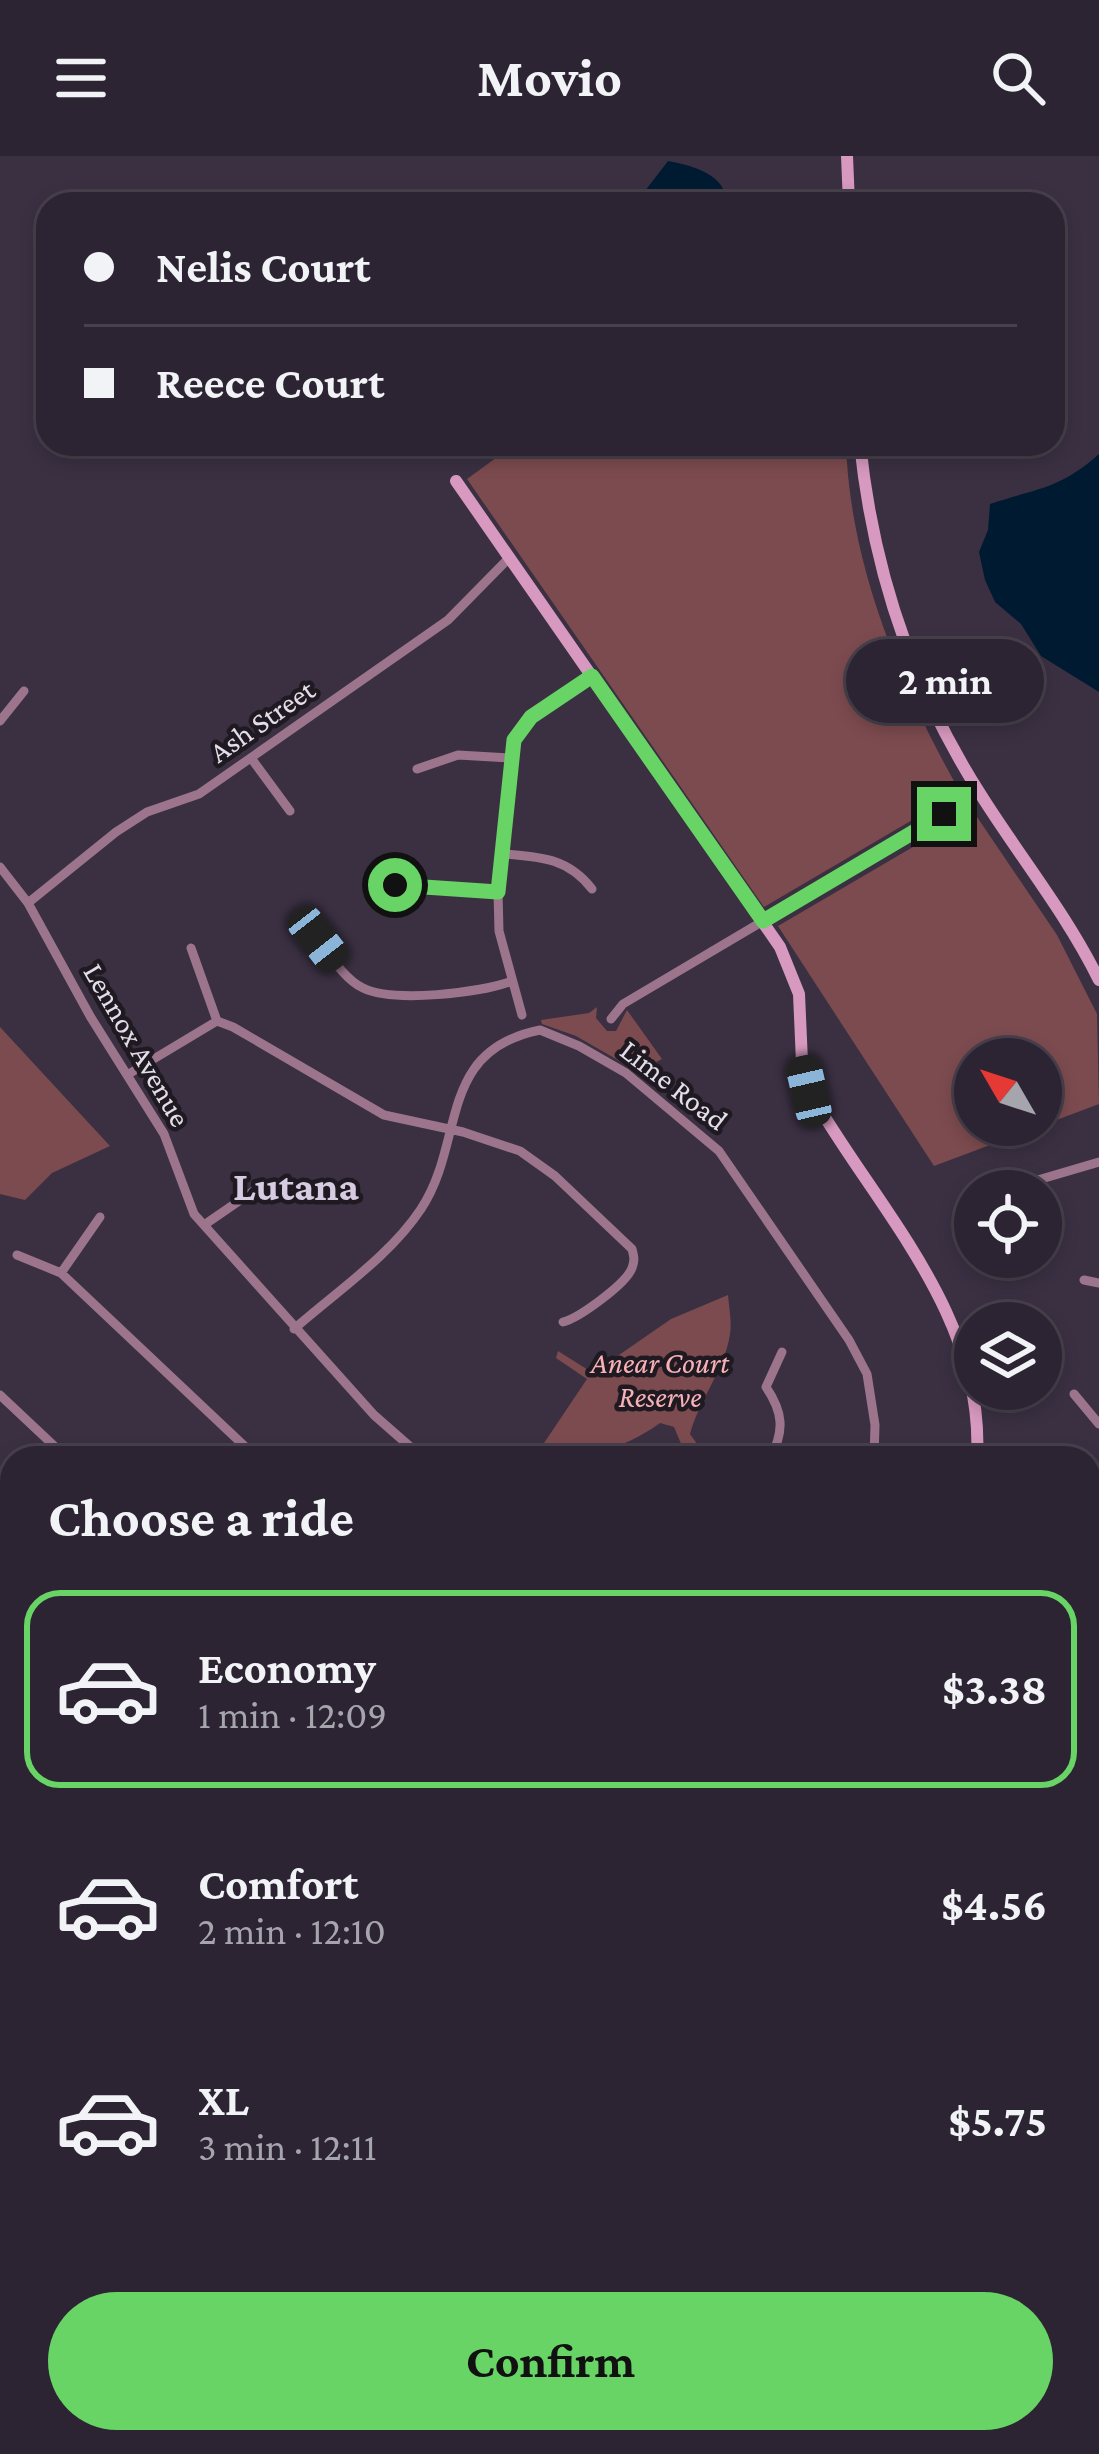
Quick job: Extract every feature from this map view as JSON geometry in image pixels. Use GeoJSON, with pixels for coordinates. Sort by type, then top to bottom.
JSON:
{"type":"FeatureCollection","features":[{"type":"Feature","properties":{"kind":"street"},"geometry":{"type":"LineString","coordinates":[[847,156],[848,192]]}},
{"type":"Feature","properties":{"kind":"street"},"geometry":{"type":"LineString","coordinates":[[862,456],[871,528],[893,608],[924,686],[980,793],[1060,910],[1099,980]]}},
{"type":"Feature","properties":{"kind":"street"},"geometry":{"type":"LineString","coordinates":[[456,482],[780,947],[799,994],[802,1062],[809,1091],[923,1269],[962,1342],[974,1391],[976,1446]]}},
{"type":"Feature","properties":{"kind":"street","name":"Ash Street"},"geometry":{"type":"LineString","coordinates":[[28,903],[116,832],[147,812],[199,794],[448,620],[510,556]]}},
{"type":"Feature","properties":{"kind":"street"},"geometry":{"type":"LineString","coordinates":[[522,1015],[499,931],[510,758],[514,740],[531,717],[592,676]]}},
{"type":"Feature","properties":{"kind":"street"},"geometry":{"type":"LineString","coordinates":[[0,722],[24,692]]}},
{"type":"Feature","properties":{"kind":"street"},"geometry":{"type":"LineString","coordinates":[[418,769],[458,755],[510,758]]}},
{"type":"Feature","properties":{"kind":"street"},"geometry":{"type":"LineString","coordinates":[[251,758],[290,811]]}},
{"type":"Feature","properties":{"kind":"street"},"geometry":{"type":"LineString","coordinates":[[611,1019],[623,1004],[980,793]]}},
{"type":"Feature","properties":{"kind":"street"},"geometry":{"type":"LineString","coordinates":[[504,854],[553,859],[572,868],[592,889]]}},
{"type":"Feature","properties":{"kind":"street","name":"Lennox Avenue"},"geometry":{"type":"LineString","coordinates":[[0,867],[28,903],[164,1134],[189,1205],[294,1329],[409,1446]]}},
{"type":"Feature","properties":{"kind":"street"},"geometry":{"type":"LineString","coordinates":[[395,885],[498,892]]}},
{"type":"Feature","properties":{"kind":"street"},"geometry":{"type":"LineString","coordinates":[[318,939],[351,979],[368,990],[462,994],[512,981]]}},
{"type":"Feature","properties":{"kind":"street"},"geometry":{"type":"LineString","coordinates":[[191,948],[217,1021],[384,1114],[491,1139],[536,1161],[632,1249],[632,1270],[625,1278],[574,1319],[563,1322]]}},
{"type":"Feature","properties":{"kind":"street"},"geometry":{"type":"LineString","coordinates":[[127,1076],[217,1021]]}},
{"type":"Feature","properties":{"kind":"street","name":"Lime Road"},"geometry":{"type":"LineString","coordinates":[[449,1129],[472,1068],[504,1044],[529,1033],[541,1030],[561,1037],[626,1073],[719,1150],[849,1340],[867,1374],[877,1445]]}},
{"type":"Feature","properties":{"kind":"street"},"geometry":{"type":"LineString","coordinates":[[294,1329],[402,1233],[421,1209],[434,1184],[449,1129]]}},
{"type":"Feature","properties":{"kind":"street"},"geometry":{"type":"LineString","coordinates":[[1062,1172],[1099,1162]]}},
{"type":"Feature","properties":{"kind":"street"},"geometry":{"type":"LineString","coordinates":[[204,1225],[265,1183]]}},
{"type":"Feature","properties":{"kind":"street"},"geometry":{"type":"LineString","coordinates":[[61,1273],[100,1217]]}},
{"type":"Feature","properties":{"kind":"street"},"geometry":{"type":"LineString","coordinates":[[17,1256],[61,1273],[244,1446]]}},
{"type":"Feature","properties":{"kind":"street"},"geometry":{"type":"LineString","coordinates":[[1084,1280],[1099,1283]]}},
{"type":"Feature","properties":{"kind":"street"},"geometry":{"type":"LineString","coordinates":[[776,1446],[782,1420],[766,1387],[782,1352]]}},
{"type":"Feature","properties":{"kind":"street"},"geometry":{"type":"LineString","coordinates":[[1074,1394],[1099,1424]]}},
{"type":"Feature","properties":{"kind":"street"},"geometry":{"type":"LineString","coordinates":[[0,1395],[55,1446]]}},
{"type":"Feature","properties":{"kind":"green space"},"geometry":{"type":"Polygon","coordinates":[[[499,456],[847,456],[857,535],[882,624],[960,792],[764,907],[467,479],[499,456]]]}},
{"type":"Feature","properties":{"kind":"green space"},"geometry":{"type":"Polygon","coordinates":[[[971,813],[1057,935],[1097,1014],[1099,1104],[1062,1118],[1062,1038],[954,1038],[954,1146],[987,1146],[934,1166],[778,926],[971,813]]]}},
{"type":"Feature","properties":{"kind":"green space"},"geometry":{"type":"Polygon","coordinates":[[[597,1007],[596,1018],[607,1031],[616,1031],[627,1010],[662,1059],[637,1071],[576,1036],[542,1024],[541,1020],[589,1013],[597,1007]]]}},
{"type":"Feature","properties":{"kind":"green space"},"geometry":{"type":"Polygon","coordinates":[[[0,1027],[110,1146],[52,1173],[25,1200],[0,1194],[0,1027]]]}},
{"type":"Feature","properties":{"kind":"green space","name":"Anear Court Reserve"},"geometry":{"type":"Polygon","coordinates":[[[728,1295],[727,1347],[690,1434],[698,1446],[682,1446],[674,1427],[660,1423],[615,1446],[542,1446],[587,1379],[556,1358],[558,1351],[593,1373],[671,1319],[728,1295]]]}},
{"type":"Feature","properties":{"kind":"water"},"geometry":{"type":"Polygon","coordinates":[[[668,161],[698,169],[715,179],[724,192],[644,192],[668,161]]]}},
{"type":"Feature","properties":{"kind":"water"},"geometry":{"type":"Polygon","coordinates":[[[1099,454],[1099,692],[1041,656],[1021,624],[995,602],[979,552],[988,530],[990,504],[1060,481],[1099,454]]]}},
{"type":"Feature","properties":{"kind":"district","name":"Lutana"},"geometry":{"type":"Point","coordinates":[296,1185]}},
{"type":"Feature","properties":{"kind":"route"},"geometry":{"type":"LineString","coordinates":[[395,885],[498,892],[514,740],[531,717],[592,676],[763,921],[944,814]]}}]}
